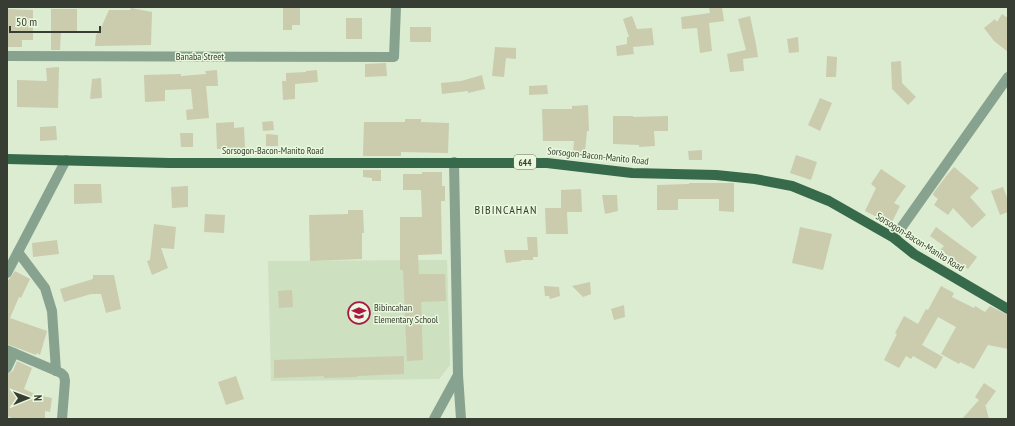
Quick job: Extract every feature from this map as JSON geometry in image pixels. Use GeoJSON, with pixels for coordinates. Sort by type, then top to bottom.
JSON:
{"type":"FeatureCollection","features":[{"type":"Feature","properties":{"kind":"main road","name":"Sorsogon-Bacon-Manito Road"},"geometry":{"type":"LineString","coordinates":[[7,159],[169,163],[547,162],[632,173],[716,175],[754,179],[792,186],[829,201],[894,238],[914,254],[1008,309]]}},
{"type":"Feature","properties":{"kind":"street","name":"Banaba Street"},"geometry":{"type":"LineString","coordinates":[[7,56],[394,57],[396,7]]}},
{"type":"Feature","properties":{"kind":"street"},"geometry":{"type":"LineString","coordinates":[[894,238],[1008,77]]}},
{"type":"Feature","properties":{"kind":"street"},"geometry":{"type":"LineString","coordinates":[[7,273],[66,160]]}},
{"type":"Feature","properties":{"kind":"street"},"geometry":{"type":"LineString","coordinates":[[454,162],[458,375],[461,419]]}},
{"type":"Feature","properties":{"kind":"street"},"geometry":{"type":"LineString","coordinates":[[18,252],[45,288],[52,311],[56,371]]}},
{"type":"Feature","properties":{"kind":"street"},"geometry":{"type":"LineString","coordinates":[[7,368],[10,351],[64,376],[65,381],[62,419]]}},
{"type":"Feature","properties":{"kind":"street"},"geometry":{"type":"LineString","coordinates":[[434,419],[458,375]]}},
{"type":"Feature","properties":{"kind":"shaded area","name":"Bibincahan Elementary School"},"geometry":{"type":"Polygon","coordinates":[[[447,260],[450,365],[439,379],[271,381],[268,261],[447,260]]]}},
{"type":"Feature","properties":{"kind":"building"},"geometry":{"type":"Polygon","coordinates":[[[283,7],[300,7],[300,25],[292,25],[292,30],[283,30],[283,7]]]}},
{"type":"Feature","properties":{"kind":"building"},"geometry":{"type":"Polygon","coordinates":[[[709,7],[722,7],[724,21],[709,23],[712,51],[700,53],[697,28],[682,29],[681,17],[710,13],[709,7]]]}},
{"type":"Feature","properties":{"kind":"building"},"geometry":{"type":"Polygon","coordinates":[[[131,8],[152,12],[151,45],[95,46],[96,35],[100,30],[109,10],[130,10],[131,8]]]}},
{"type":"Feature","properties":{"kind":"building"},"geometry":{"type":"Polygon","coordinates":[[[7,9],[33,10],[33,40],[22,40],[22,47],[7,47],[7,9]]]}},
{"type":"Feature","properties":{"kind":"building"},"geometry":{"type":"Polygon","coordinates":[[[51,9],[77,9],[77,31],[61,31],[60,50],[51,50],[51,9]]]}},
{"type":"Feature","properties":{"kind":"building"},"geometry":{"type":"Polygon","coordinates":[[[1002,14],[1008,18],[1008,52],[994,41],[984,28],[995,19],[997,22],[1002,14]]]}},
{"type":"Feature","properties":{"kind":"building"},"geometry":{"type":"Polygon","coordinates":[[[632,16],[637,29],[652,28],[654,45],[633,47],[634,54],[617,56],[616,46],[627,44],[627,37],[629,37],[623,19],[632,16]]]}},
{"type":"Feature","properties":{"kind":"building"},"geometry":{"type":"Polygon","coordinates":[[[750,16],[758,57],[743,59],[744,71],[730,72],[727,54],[746,50],[738,19],[750,16]]]}},
{"type":"Feature","properties":{"kind":"building"},"geometry":{"type":"Polygon","coordinates":[[[346,18],[362,18],[362,39],[346,39],[346,18]]]}},
{"type":"Feature","properties":{"kind":"building"},"geometry":{"type":"Polygon","coordinates":[[[410,27],[431,27],[431,42],[410,42],[410,27]]]}},
{"type":"Feature","properties":{"kind":"building"},"geometry":{"type":"Polygon","coordinates":[[[798,37],[799,52],[789,53],[787,39],[798,37]]]}},
{"type":"Feature","properties":{"kind":"building"},"geometry":{"type":"Polygon","coordinates":[[[495,47],[516,48],[516,59],[506,58],[504,77],[492,76],[495,47]]]}},
{"type":"Feature","properties":{"kind":"building"},"geometry":{"type":"Polygon","coordinates":[[[827,56],[837,57],[836,77],[826,77],[827,56]]]}},
{"type":"Feature","properties":{"kind":"building"},"geometry":{"type":"Polygon","coordinates":[[[901,61],[902,83],[916,97],[908,105],[892,89],[891,62],[901,61]]]}},
{"type":"Feature","properties":{"kind":"building"},"geometry":{"type":"Polygon","coordinates":[[[386,63],[387,76],[365,77],[365,64],[386,63]]]}},
{"type":"Feature","properties":{"kind":"building"},"geometry":{"type":"Polygon","coordinates":[[[59,67],[58,108],[17,107],[17,80],[47,81],[46,68],[59,67]]]}},
{"type":"Feature","properties":{"kind":"building"},"geometry":{"type":"Polygon","coordinates":[[[217,70],[218,86],[206,86],[209,118],[187,120],[186,110],[193,109],[191,89],[165,90],[165,101],[145,102],[144,75],[181,74],[181,76],[206,74],[205,71],[217,70]]]}},
{"type":"Feature","properties":{"kind":"building"},"geometry":{"type":"Polygon","coordinates":[[[317,70],[318,82],[295,84],[295,99],[283,100],[282,81],[286,81],[286,73],[317,70]]]}},
{"type":"Feature","properties":{"kind":"building"},"geometry":{"type":"Polygon","coordinates":[[[482,75],[485,89],[468,93],[468,91],[442,94],[441,83],[461,81],[482,75]]]}},
{"type":"Feature","properties":{"kind":"building"},"geometry":{"type":"Polygon","coordinates":[[[101,78],[102,98],[90,99],[92,79],[101,78]]]}},
{"type":"Feature","properties":{"kind":"building"},"geometry":{"type":"Polygon","coordinates":[[[547,85],[548,94],[529,95],[529,86],[547,85]]]}},
{"type":"Feature","properties":{"kind":"building"},"geometry":{"type":"Polygon","coordinates":[[[820,98],[832,103],[820,131],[808,125],[820,98]]]}},
{"type":"Feature","properties":{"kind":"building"},"geometry":{"type":"Polygon","coordinates":[[[588,105],[589,131],[587,131],[585,152],[573,152],[574,141],[543,141],[542,109],[572,109],[572,106],[588,105]]]}},
{"type":"Feature","properties":{"kind":"building"},"geometry":{"type":"Polygon","coordinates":[[[613,116],[668,116],[668,131],[654,131],[655,146],[639,147],[639,145],[613,144],[613,116]]]}},
{"type":"Feature","properties":{"kind":"building"},"geometry":{"type":"Polygon","coordinates":[[[405,119],[421,119],[421,122],[449,123],[448,153],[401,152],[401,156],[363,156],[364,122],[405,122],[405,119]]]}},
{"type":"Feature","properties":{"kind":"building"},"geometry":{"type":"Polygon","coordinates":[[[273,121],[274,130],[263,131],[262,122],[273,121]]]}},
{"type":"Feature","properties":{"kind":"building"},"geometry":{"type":"Polygon","coordinates":[[[234,122],[234,128],[244,127],[245,148],[217,149],[216,123],[234,122]]]}},
{"type":"Feature","properties":{"kind":"building"},"geometry":{"type":"Polygon","coordinates":[[[56,126],[57,140],[40,141],[40,127],[56,126]]]}},
{"type":"Feature","properties":{"kind":"building"},"geometry":{"type":"Polygon","coordinates":[[[180,133],[193,133],[193,147],[181,147],[180,133]]]}},
{"type":"Feature","properties":{"kind":"building"},"geometry":{"type":"Polygon","coordinates":[[[266,134],[278,135],[278,146],[266,146],[266,134]]]}},
{"type":"Feature","properties":{"kind":"building"},"geometry":{"type":"Polygon","coordinates":[[[702,150],[702,160],[689,160],[688,151],[702,150]]]}},
{"type":"Feature","properties":{"kind":"building"},"geometry":{"type":"Polygon","coordinates":[[[796,155],[817,162],[811,180],[790,173],[796,155]]]}},
{"type":"Feature","properties":{"kind":"building"},"geometry":{"type":"Polygon","coordinates":[[[954,167],[979,188],[970,197],[986,215],[972,228],[953,208],[948,215],[934,205],[938,199],[933,195],[934,192],[954,167]]]}},
{"type":"Feature","properties":{"kind":"building"},"geometry":{"type":"Polygon","coordinates":[[[881,169],[906,186],[894,203],[900,206],[891,224],[865,211],[876,188],[871,184],[881,169]]]}},
{"type":"Feature","properties":{"kind":"building"},"geometry":{"type":"Polygon","coordinates":[[[363,170],[381,170],[381,181],[372,181],[372,178],[363,177],[363,170]]]}},
{"type":"Feature","properties":{"kind":"building"},"geometry":{"type":"Polygon","coordinates":[[[422,172],[442,172],[442,186],[445,186],[445,201],[441,201],[442,254],[418,255],[419,274],[445,274],[446,301],[421,302],[423,360],[407,361],[403,270],[400,270],[400,217],[422,217],[421,190],[403,190],[403,174],[422,174],[422,172]]]}},
{"type":"Feature","properties":{"kind":"building"},"geometry":{"type":"Polygon","coordinates":[[[734,183],[734,212],[719,211],[719,199],[678,199],[678,210],[657,210],[657,185],[734,183]]]}},
{"type":"Feature","properties":{"kind":"building"},"geometry":{"type":"Polygon","coordinates":[[[74,184],[101,184],[102,203],[74,204],[74,184]]]}},
{"type":"Feature","properties":{"kind":"building"},"geometry":{"type":"Polygon","coordinates":[[[188,186],[188,207],[172,208],[171,187],[188,186]]]}},
{"type":"Feature","properties":{"kind":"building"},"geometry":{"type":"Polygon","coordinates":[[[1003,187],[1008,200],[1008,212],[1000,215],[991,191],[1003,187]]]}},
{"type":"Feature","properties":{"kind":"building"},"geometry":{"type":"Polygon","coordinates":[[[581,189],[582,212],[567,212],[568,234],[546,234],[545,208],[561,208],[561,190],[581,189]]]}},
{"type":"Feature","properties":{"kind":"building"},"geometry":{"type":"Polygon","coordinates":[[[602,195],[617,195],[618,211],[605,214],[602,195]]]}},
{"type":"Feature","properties":{"kind":"building"},"geometry":{"type":"Polygon","coordinates":[[[348,210],[363,210],[364,233],[362,233],[362,259],[310,261],[309,215],[348,214],[348,210]]]}},
{"type":"Feature","properties":{"kind":"building"},"geometry":{"type":"Polygon","coordinates":[[[205,214],[225,215],[224,233],[204,232],[205,214]]]}},
{"type":"Feature","properties":{"kind":"building"},"geometry":{"type":"Polygon","coordinates":[[[154,224],[176,227],[174,249],[161,248],[168,268],[152,275],[147,261],[150,260],[154,224]]]}},
{"type":"Feature","properties":{"kind":"building"},"geometry":{"type":"Polygon","coordinates":[[[800,227],[832,234],[823,270],[792,263],[800,227]]]}},
{"type":"Feature","properties":{"kind":"building"},"geometry":{"type":"Polygon","coordinates":[[[936,227],[977,257],[968,269],[940,250],[944,246],[930,236],[936,227]]]}},
{"type":"Feature","properties":{"kind":"building"},"geometry":{"type":"Polygon","coordinates":[[[527,237],[537,237],[538,257],[533,257],[533,260],[521,260],[506,263],[504,250],[528,250],[527,237]]]}},
{"type":"Feature","properties":{"kind":"building"},"geometry":{"type":"Polygon","coordinates":[[[57,240],[59,254],[33,257],[32,243],[57,240]]]}},
{"type":"Feature","properties":{"kind":"building"},"geometry":{"type":"Polygon","coordinates":[[[15,271],[30,279],[21,298],[19,297],[10,318],[47,331],[40,355],[37,353],[36,355],[7,344],[7,282],[15,271]]]}},
{"type":"Feature","properties":{"kind":"building"},"geometry":{"type":"Polygon","coordinates":[[[93,275],[114,275],[121,309],[106,313],[101,294],[91,294],[64,302],[60,289],[93,279],[93,275]]]}},
{"type":"Feature","properties":{"kind":"building"},"geometry":{"type":"Polygon","coordinates":[[[590,282],[591,294],[583,297],[572,286],[590,282]]]}},
{"type":"Feature","properties":{"kind":"building"},"geometry":{"type":"Polygon","coordinates":[[[544,286],[559,287],[560,296],[550,299],[549,296],[545,296],[544,286]]]}},
{"type":"Feature","properties":{"kind":"building"},"geometry":{"type":"Polygon","coordinates":[[[941,286],[954,293],[952,297],[974,308],[975,306],[985,312],[990,306],[1008,315],[1008,349],[988,345],[974,369],[960,362],[959,364],[941,354],[956,327],[938,317],[922,345],[943,357],[936,369],[913,356],[911,359],[906,356],[899,368],[884,360],[904,316],[918,324],[926,309],[928,310],[941,286]]]}},
{"type":"Feature","properties":{"kind":"building"},"geometry":{"type":"Polygon","coordinates":[[[292,290],[293,307],[279,308],[278,291],[292,290]]]}},
{"type":"Feature","properties":{"kind":"building"},"geometry":{"type":"Polygon","coordinates":[[[624,305],[625,317],[614,320],[611,309],[624,305]]]}},
{"type":"Feature","properties":{"kind":"building"},"geometry":{"type":"Polygon","coordinates":[[[404,356],[404,374],[357,377],[324,378],[324,376],[274,378],[274,360],[404,356]]]}},
{"type":"Feature","properties":{"kind":"building"},"geometry":{"type":"Polygon","coordinates":[[[17,361],[32,368],[24,389],[37,395],[52,398],[50,412],[45,411],[45,419],[14,419],[7,416],[7,374],[13,371],[17,361]]]}},
{"type":"Feature","properties":{"kind":"building"},"geometry":{"type":"Polygon","coordinates":[[[236,376],[244,399],[226,405],[218,382],[236,376]]]}},
{"type":"Feature","properties":{"kind":"building"},"geometry":{"type":"Polygon","coordinates":[[[984,383],[996,391],[986,405],[985,404],[989,419],[962,419],[979,400],[975,397],[984,383]]]}},
{"type":"Feature","properties":{"kind":"place","name":"Bibincahan Elementary School"},"geometry":{"type":"Point","coordinates":[359,313]}},
{"type":"Feature","properties":{"kind":"district","name":"BIBINCAHAN"},"geometry":{"type":"Point","coordinates":[506,209]}}]}
